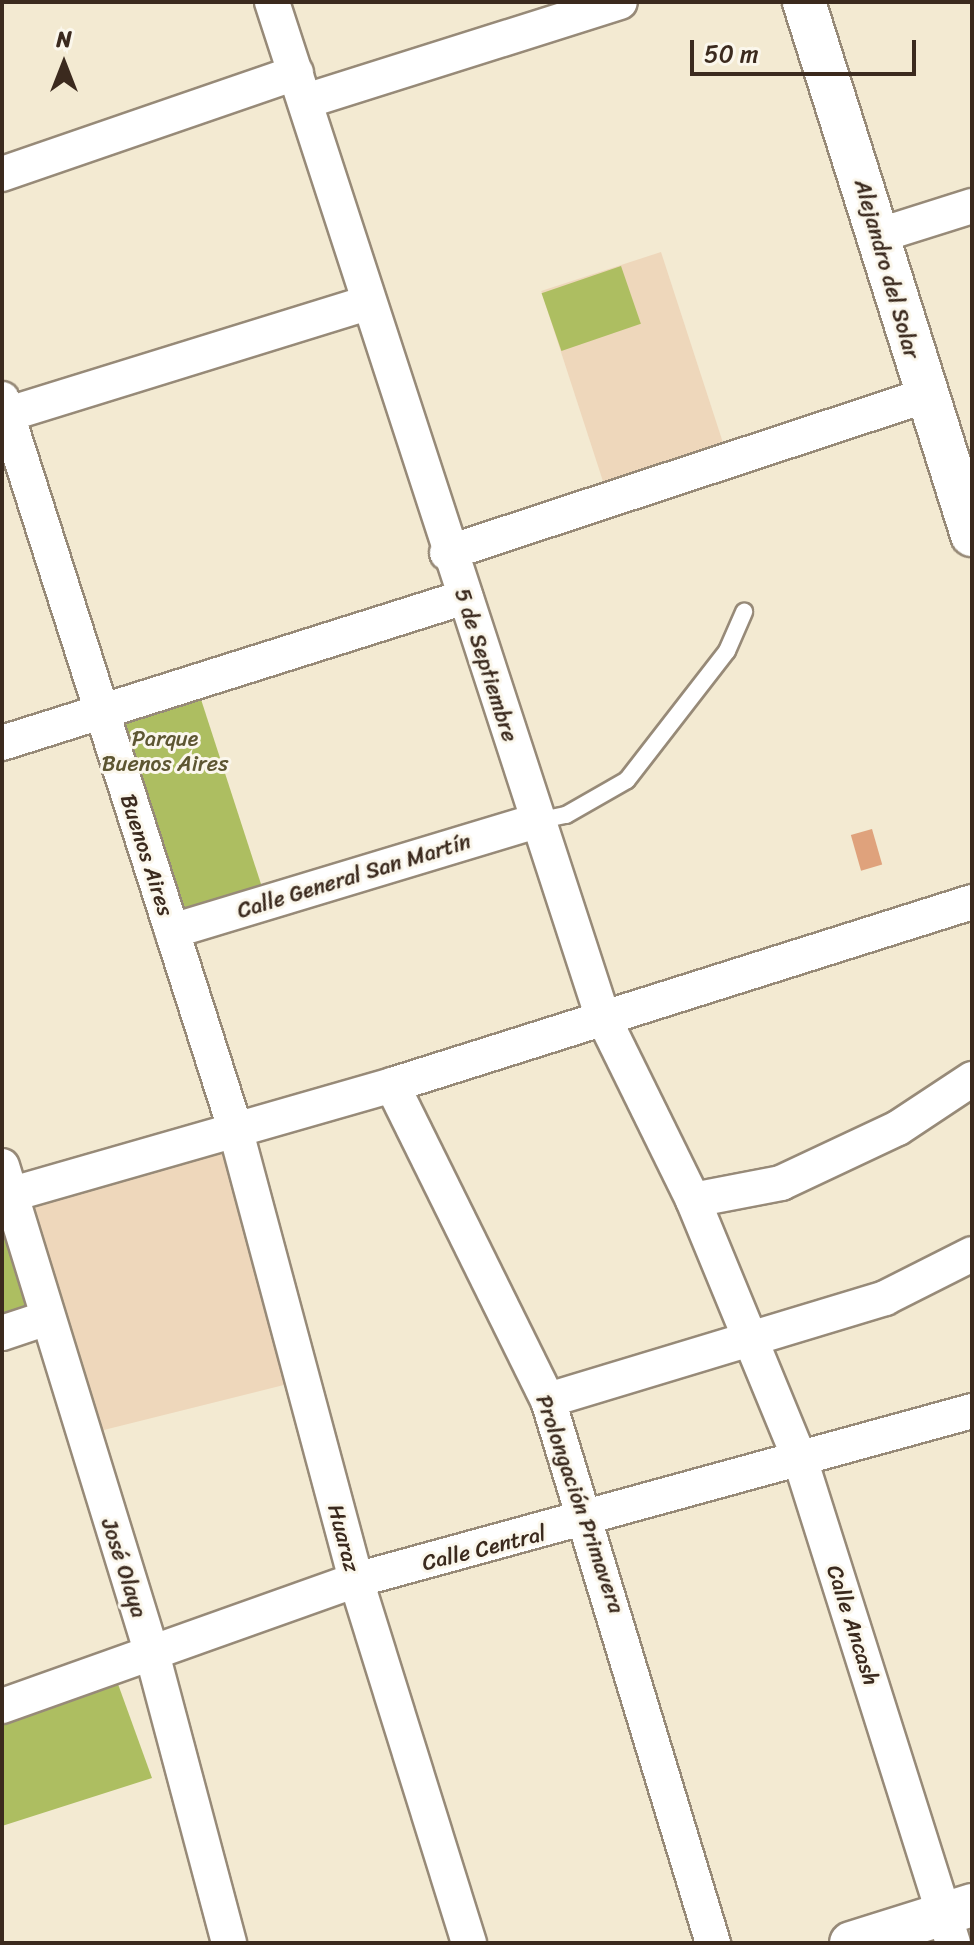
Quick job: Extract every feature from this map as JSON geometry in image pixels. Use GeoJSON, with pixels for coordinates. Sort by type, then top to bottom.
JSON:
{"type":"FeatureCollection","features":[{"type":"Feature","properties":{"kind":"street","name":"5 de Septiembre"},"geometry":{"type":"LineString","coordinates":[[272,2],[447,553],[466,597],[536,821],[602,1015],[693,1200],[744,1324]]}},
{"type":"Feature","properties":{"kind":"street"},"geometry":{"type":"LineString","coordinates":[[2,174],[301,87],[620,2]]}},
{"type":"Feature","properties":{"kind":"street","name":"Alejandro del Solar"},"geometry":{"type":"LineString","coordinates":[[804,2],[880,235],[924,396],[972,535]]}},
{"type":"Feature","properties":{"kind":"street"},"geometry":{"type":"LineString","coordinates":[[880,235],[972,206]]}},
{"type":"Feature","properties":{"kind":"street"},"geometry":{"type":"LineString","coordinates":[[3,410],[368,303]]}},
{"type":"Feature","properties":{"kind":"street"},"geometry":{"type":"LineString","coordinates":[[447,553],[924,396]]}},
{"type":"Feature","properties":{"kind":"street","name":"Buenos Aires"},"geometry":{"type":"LineString","coordinates":[[3,410],[235,1128]]}},
{"type":"Feature","properties":{"kind":"street"},"geometry":{"type":"LineString","coordinates":[[2,743],[466,597]]}},
{"type":"Feature","properties":{"kind":"street","name":"Calle General San Martín"},"geometry":{"type":"LineString","coordinates":[[172,931],[536,821]]}},
{"type":"Feature","properties":{"kind":"street"},"geometry":{"type":"LineString","coordinates":[[5,1186],[392,1085],[602,1015],[972,902]]}},
{"type":"Feature","properties":{"kind":"street"},"geometry":{"type":"LineString","coordinates":[[693,1200],[781,1183],[898,1128],[972,1079]]}},
{"type":"Feature","properties":{"kind":"street","name":"Prolongación Primavera"},"geometry":{"type":"LineString","coordinates":[[392,1085],[548,1400],[590,1521],[713,1943]]}},
{"type":"Feature","properties":{"kind":"street","name":"Huaraz"},"geometry":{"type":"LineString","coordinates":[[235,1128],[356,1580],[469,1943]]}},
{"type":"Feature","properties":{"kind":"street","name":"José Olaya"},"geometry":{"type":"LineString","coordinates":[[5,1186],[44,1319],[153,1657],[229,1943]]}},
{"type":"Feature","properties":{"kind":"street"},"geometry":{"type":"LineString","coordinates":[[548,1400],[744,1324],[885,1298],[972,1254]]}},
{"type":"Feature","properties":{"kind":"street"},"geometry":{"type":"LineString","coordinates":[[2,1333],[44,1319]]}},
{"type":"Feature","properties":{"kind":"street","name":"Calle Ancash"},"geometry":{"type":"LineString","coordinates":[[744,1324],[801,1462],[956,1921]]}},
{"type":"Feature","properties":{"kind":"street","name":"Calle Central"},"geometry":{"type":"LineString","coordinates":[[2,1706],[153,1657],[356,1580],[590,1521],[972,1411]]}},
{"type":"Feature","properties":{"kind":"street"},"geometry":{"type":"LineString","coordinates":[[851,1943],[956,1921]]}},
{"type":"Feature","properties":{"kind":"lane"},"geometry":{"type":"LineString","coordinates":[[536,821],[566,815],[627,780],[727,651],[744,612]]}},
{"type":"Feature","properties":{"kind":"shaded area"},"geometry":{"type":"Polygon","coordinates":[[[661,252],[724,446],[604,485],[541,291],[661,252]]]}},
{"type":"Feature","properties":{"kind":"shaded area"},"geometry":{"type":"Polygon","coordinates":[[[226,1149],[285,1385],[88,1434],[29,1198],[226,1149]]]}},
{"type":"Feature","properties":{"kind":"green space"},"geometry":{"type":"Polygon","coordinates":[[[621,266],[641,324],[561,351],[542,293],[621,266]]]}},
{"type":"Feature","properties":{"kind":"green space","name":"Parque Buenos Aires"},"geometry":{"type":"Polygon","coordinates":[[[196,684],[267,902],[172,933],[101,715],[196,684]]]}},
{"type":"Feature","properties":{"kind":"green space"},"geometry":{"type":"Polygon","coordinates":[[[2,1222],[33,1313],[2,1323],[2,1222]]]}},
{"type":"Feature","properties":{"kind":"green space"},"geometry":{"type":"Polygon","coordinates":[[[114,1673],[152,1778],[2,1826],[2,1709],[114,1673]]]}},
{"type":"Feature","properties":{"kind":"building"},"geometry":{"type":"Polygon","coordinates":[[[872,829],[882,865],[861,871],[851,835],[872,829]]]}}]}
